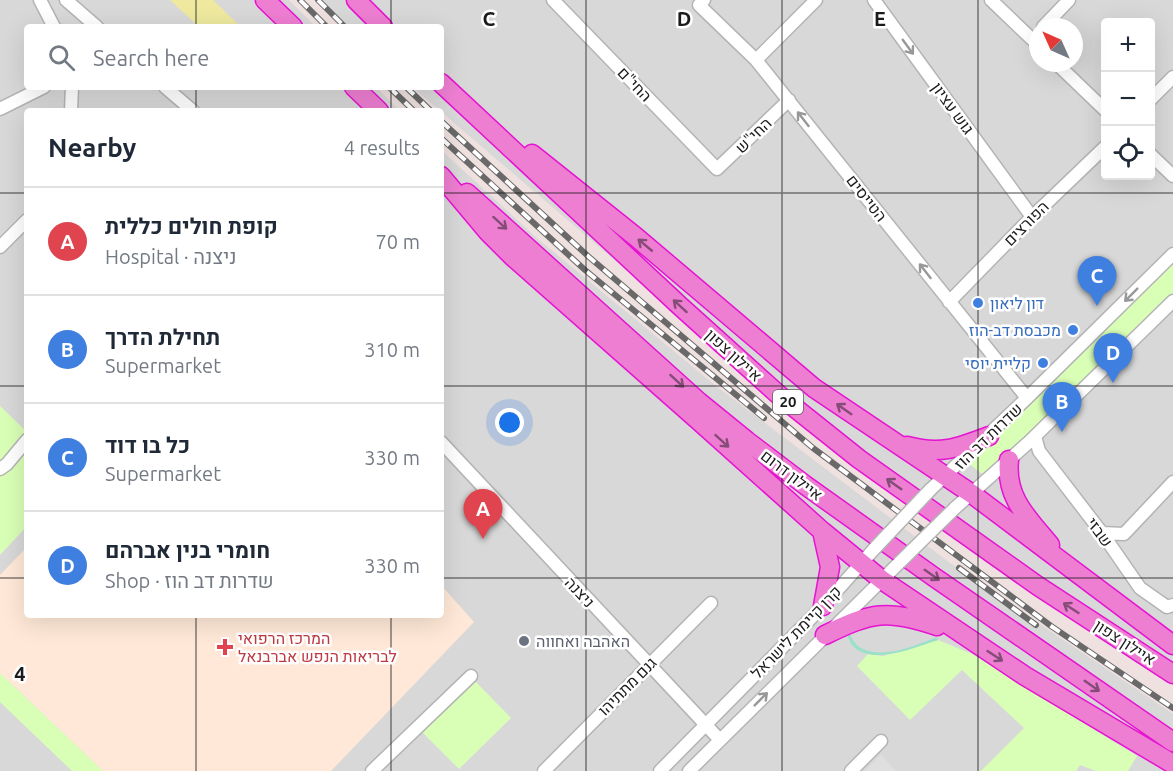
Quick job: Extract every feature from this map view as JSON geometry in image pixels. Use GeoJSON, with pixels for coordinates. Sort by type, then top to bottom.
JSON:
{"type":"FeatureCollection","features":[{"type":"Feature","properties":{"kind":"highway"},"geometry":{"type":"LineString","coordinates":[[265,0],[290,24]]}},
{"type":"Feature","properties":{"kind":"highway"},"geometry":{"type":"LineString","coordinates":[[356,0],[380,24]]}},
{"type":"Feature","properties":{"kind":"highway"},"geometry":{"type":"LineString","coordinates":[[444,84],[636,237],[814,388],[972,494],[1173,645]]}},
{"type":"Feature","properties":{"kind":"highway","name":"איילון צפון"},"geometry":{"type":"LineString","coordinates":[[444,85],[680,306],[780,396],[859,459],[1038,586],[1173,674]]}},
{"type":"Feature","properties":{"kind":"highway"},"geometry":{"type":"LineString","coordinates":[[357,90],[376,108]]}},
{"type":"Feature","properties":{"kind":"highway","name":"איילון דרום"},"geometry":{"type":"LineString","coordinates":[[444,173],[691,394],[747,441],[934,577],[1173,742]]}},
{"type":"Feature","properties":{"kind":"highway"},"geometry":{"type":"LineString","coordinates":[[444,180],[488,232],[513,257],[822,531],[882,580],[1035,682],[1173,764]]}},
{"type":"Feature","properties":{"kind":"highway"},"geometry":{"type":"LineString","coordinates":[[893,442],[921,450],[935,451],[954,449],[989,436]]}},
{"type":"Feature","properties":{"kind":"highway"},"geometry":{"type":"LineString","coordinates":[[1016,454],[1008,475],[1012,492],[1018,504],[1066,566]]}},
{"type":"Feature","properties":{"kind":"highway"},"geometry":{"type":"LineString","coordinates":[[822,531],[830,567],[823,606]]}},
{"type":"Feature","properties":{"kind":"highway"},"geometry":{"type":"LineString","coordinates":[[825,635],[852,622],[888,614],[911,617],[960,633]]}},
{"type":"Feature","properties":{"kind":"street"},"geometry":{"type":"LineString","coordinates":[[40,0],[52,24]]}},
{"type":"Feature","properties":{"kind":"street"},"geometry":{"type":"LineString","coordinates":[[66,0],[94,24]]}},
{"type":"Feature","properties":{"kind":"street","name":"החי\"ם"},"geometry":{"type":"LineString","coordinates":[[553,0],[717,169]]}},
{"type":"Feature","properties":{"kind":"street"},"geometry":{"type":"LineString","coordinates":[[756,60],[816,0]]}},
{"type":"Feature","properties":{"kind":"street","name":"גוש עציון"},"geometry":{"type":"LineString","coordinates":[[874,0],[1032,217]]}},
{"type":"Feature","properties":{"kind":"street"},"geometry":{"type":"LineString","coordinates":[[991,0],[1029,33]]}},
{"type":"Feature","properties":{"kind":"street"},"geometry":{"type":"LineString","coordinates":[[1051,18],[1069,0]]}},
{"type":"Feature","properties":{"kind":"street","name":"הטייסים"},"geometry":{"type":"LineString","coordinates":[[701,3],[756,60],[1028,399]]}},
{"type":"Feature","properties":{"kind":"street"},"geometry":{"type":"LineString","coordinates":[[1065,72],[1101,106]]}},
{"type":"Feature","properties":{"kind":"street"},"geometry":{"type":"LineString","coordinates":[[1155,95],[1173,76]]}},
{"type":"Feature","properties":{"kind":"street"},"geometry":{"type":"LineString","coordinates":[[0,109],[38,90]]}},
{"type":"Feature","properties":{"kind":"street"},"geometry":{"type":"LineString","coordinates":[[71,108],[72,90]]}},
{"type":"Feature","properties":{"kind":"street"},"geometry":{"type":"LineString","coordinates":[[168,90],[187,108]]}},
{"type":"Feature","properties":{"kind":"street","name":"החי\"ש"},"geometry":{"type":"LineString","coordinates":[[717,169],[789,100]]}},
{"type":"Feature","properties":{"kind":"street","name":"הפורצים"},"geometry":{"type":"LineString","coordinates":[[949,302],[1101,151]]}},
{"type":"Feature","properties":{"kind":"street"},"geometry":{"type":"LineString","coordinates":[[1155,159],[1173,176]]}},
{"type":"Feature","properties":{"kind":"street"},"geometry":{"type":"LineString","coordinates":[[0,247],[24,223]]}},
{"type":"Feature","properties":{"kind":"street","name":"שדרות דב הוז"},"geometry":{"type":"LineString","coordinates":[[930,490],[1028,399],[1173,254]]}},
{"type":"Feature","properties":{"kind":"street","name":"שדרות דב הוז"},"geometry":{"type":"LineString","coordinates":[[899,563],[955,508],[1035,436],[1173,301]]}},
{"type":"Feature","properties":{"kind":"street","name":"שבזי"},"geometry":{"type":"LineString","coordinates":[[1035,436],[1039,451],[1102,533],[1140,588],[1170,606]]}},
{"type":"Feature","properties":{"kind":"street"},"geometry":{"type":"LineString","coordinates":[[0,470],[24,444]]}},
{"type":"Feature","properties":{"kind":"street","name":"ניצנה"},"geometry":{"type":"LineString","coordinates":[[444,445],[720,740]]}},
{"type":"Feature","properties":{"kind":"street"},"geometry":{"type":"LineString","coordinates":[[1016,454],[1039,451]]}},
{"type":"Feature","properties":{"kind":"street"},"geometry":{"type":"LineString","coordinates":[[1116,554],[1124,534],[1173,482]]}},
{"type":"Feature","properties":{"kind":"street","name":"קרן קיימת לישראל"},"geometry":{"type":"LineString","coordinates":[[660,771],[823,606],[930,490]]}},
{"type":"Feature","properties":{"kind":"street"},"geometry":{"type":"LineString","coordinates":[[1102,533],[1124,534]]}},
{"type":"Feature","properties":{"kind":"street","name":"קרן קיימת לישראל"},"geometry":{"type":"LineString","coordinates":[[689,771],[899,563]]}},
{"type":"Feature","properties":{"kind":"street","name":"גנם מתתיהו"},"geometry":{"type":"LineString","coordinates":[[544,771],[711,603]]}},
{"type":"Feature","properties":{"kind":"street"},"geometry":{"type":"LineString","coordinates":[[376,770],[471,676]]}},
{"type":"Feature","properties":{"kind":"street"},"geometry":{"type":"LineString","coordinates":[[851,771],[880,741]]}},
{"type":"Feature","properties":{"kind":"shaded area"},"geometry":{"type":"Polygon","coordinates":[[[0,0],[289,0],[313,24],[24,24],[24,90],[379,90],[397,108],[24,108],[24,618],[444,618],[444,153],[538,239],[716,386],[950,563],[1173,714],[1173,771],[0,771],[0,0]]]}},
{"type":"Feature","properties":{"kind":"shaded area"},"geometry":{"type":"Polygon","coordinates":[[[170,0],[213,0],[238,24],[196,24],[170,0]]]}},
{"type":"Feature","properties":{"kind":"shaded area"},"geometry":{"type":"Polygon","coordinates":[[[320,0],[1173,0],[1173,680],[777,399],[444,114],[444,108],[437,108],[416,90],[444,90],[444,24],[345,24],[320,0]]]}},
{"type":"Feature","properties":{"kind":"shaded area"},"geometry":{"type":"Polygon","coordinates":[[[1173,254],[1173,301],[989,479],[964,460],[1173,254]]]}},
{"type":"Feature","properties":{"kind":"shaded area"},"geometry":{"type":"Polygon","coordinates":[[[0,406],[24,429],[24,529],[0,555],[0,406]]]}},
{"type":"Feature","properties":{"kind":"shaded area","name":"המרכז הרפואי לבריאות הנפש אברבנאל"},"geometry":{"type":"Polygon","coordinates":[[[24,550],[24,618],[444,618],[444,588],[474,622],[331,771],[103,771],[0,673],[0,575],[24,550]]]}},
{"type":"Feature","properties":{"kind":"shaded area"},"geometry":{"type":"Polygon","coordinates":[[[848,631],[858,646],[872,652],[891,652],[937,637],[938,640],[894,653],[870,654],[852,645],[846,632],[848,631]]]}},
{"type":"Feature","properties":{"kind":"shaded area"},"geometry":{"type":"Polygon","coordinates":[[[938,640],[972,654],[1137,756],[1128,771],[1096,771],[1080,765],[1076,771],[981,771],[1024,728],[962,670],[910,720],[857,666],[868,654],[883,656],[938,640]]]}},
{"type":"Feature","properties":{"kind":"shaded area"},"geometry":{"type":"Polygon","coordinates":[[[0,673],[103,771],[72,771],[0,702],[0,673]]]}},
{"type":"Feature","properties":{"kind":"shaded area"},"geometry":{"type":"Polygon","coordinates":[[[475,681],[511,718],[459,769],[422,732],[475,681]]]}},
{"type":"Feature","properties":{"kind":"shaded area"},"geometry":{"type":"Polygon","coordinates":[[[881,755],[896,771],[865,771],[881,755]]]}},
{"type":"Feature","properties":{"kind":"railway"},"geometry":{"type":"LineString","coordinates":[[300,0],[324,24]]}},
{"type":"Feature","properties":{"kind":"railway"},"geometry":{"type":"LineString","coordinates":[[318,0],[342,24]]}},
{"type":"Feature","properties":{"kind":"railway"},"geometry":{"type":"LineString","coordinates":[[392,90],[411,108]]}},
{"type":"Feature","properties":{"kind":"railway"},"geometry":{"type":"LineString","coordinates":[[409,90],[428,108]]}},
{"type":"Feature","properties":{"kind":"railway"},"geometry":{"type":"LineString","coordinates":[[444,124],[589,257],[813,448],[1051,626],[1173,708]]}},
{"type":"Feature","properties":{"kind":"railway"},"geometry":{"type":"LineString","coordinates":[[444,141],[585,270],[764,418]]}},
{"type":"Feature","properties":{"kind":"railway"},"geometry":{"type":"LineString","coordinates":[[959,568],[1036,625]]}},
{"type":"Feature","properties":{"kind":"place","name":"דון ליאון"},"geometry":{"type":"Point","coordinates":[978,303]}},
{"type":"Feature","properties":{"kind":"place","name":"כל בו דוד"},"geometry":{"type":"Point","coordinates":[1097,306]}},
{"type":"Feature","properties":{"kind":"place","name":"מכבסת דב-הוז"},"geometry":{"type":"Point","coordinates":[1073,330]}},
{"type":"Feature","properties":{"kind":"place","name":"קליית יוסי"},"geometry":{"type":"Point","coordinates":[1043,363]}},
{"type":"Feature","properties":{"kind":"place","name":"חומרי בנין אברהם"},"geometry":{"type":"Point","coordinates":[1113,383]}},
{"type":"Feature","properties":{"kind":"place","name":"תחילת הדרך"},"geometry":{"type":"Point","coordinates":[1062,432]}},
{"type":"Feature","properties":{"kind":"place","name":"קופת חולים כללית"},"geometry":{"type":"Point","coordinates":[483,539]}},
{"type":"Feature","properties":{"kind":"place","name":"האהבה ואחווה"},"geometry":{"type":"Point","coordinates":[524,641]}},
{"type":"Feature","properties":{"kind":"place","name":"המרכז הרפואי לבריאות הנפש אברבנאל"},"geometry":{"type":"Point","coordinates":[225,647]}}]}
